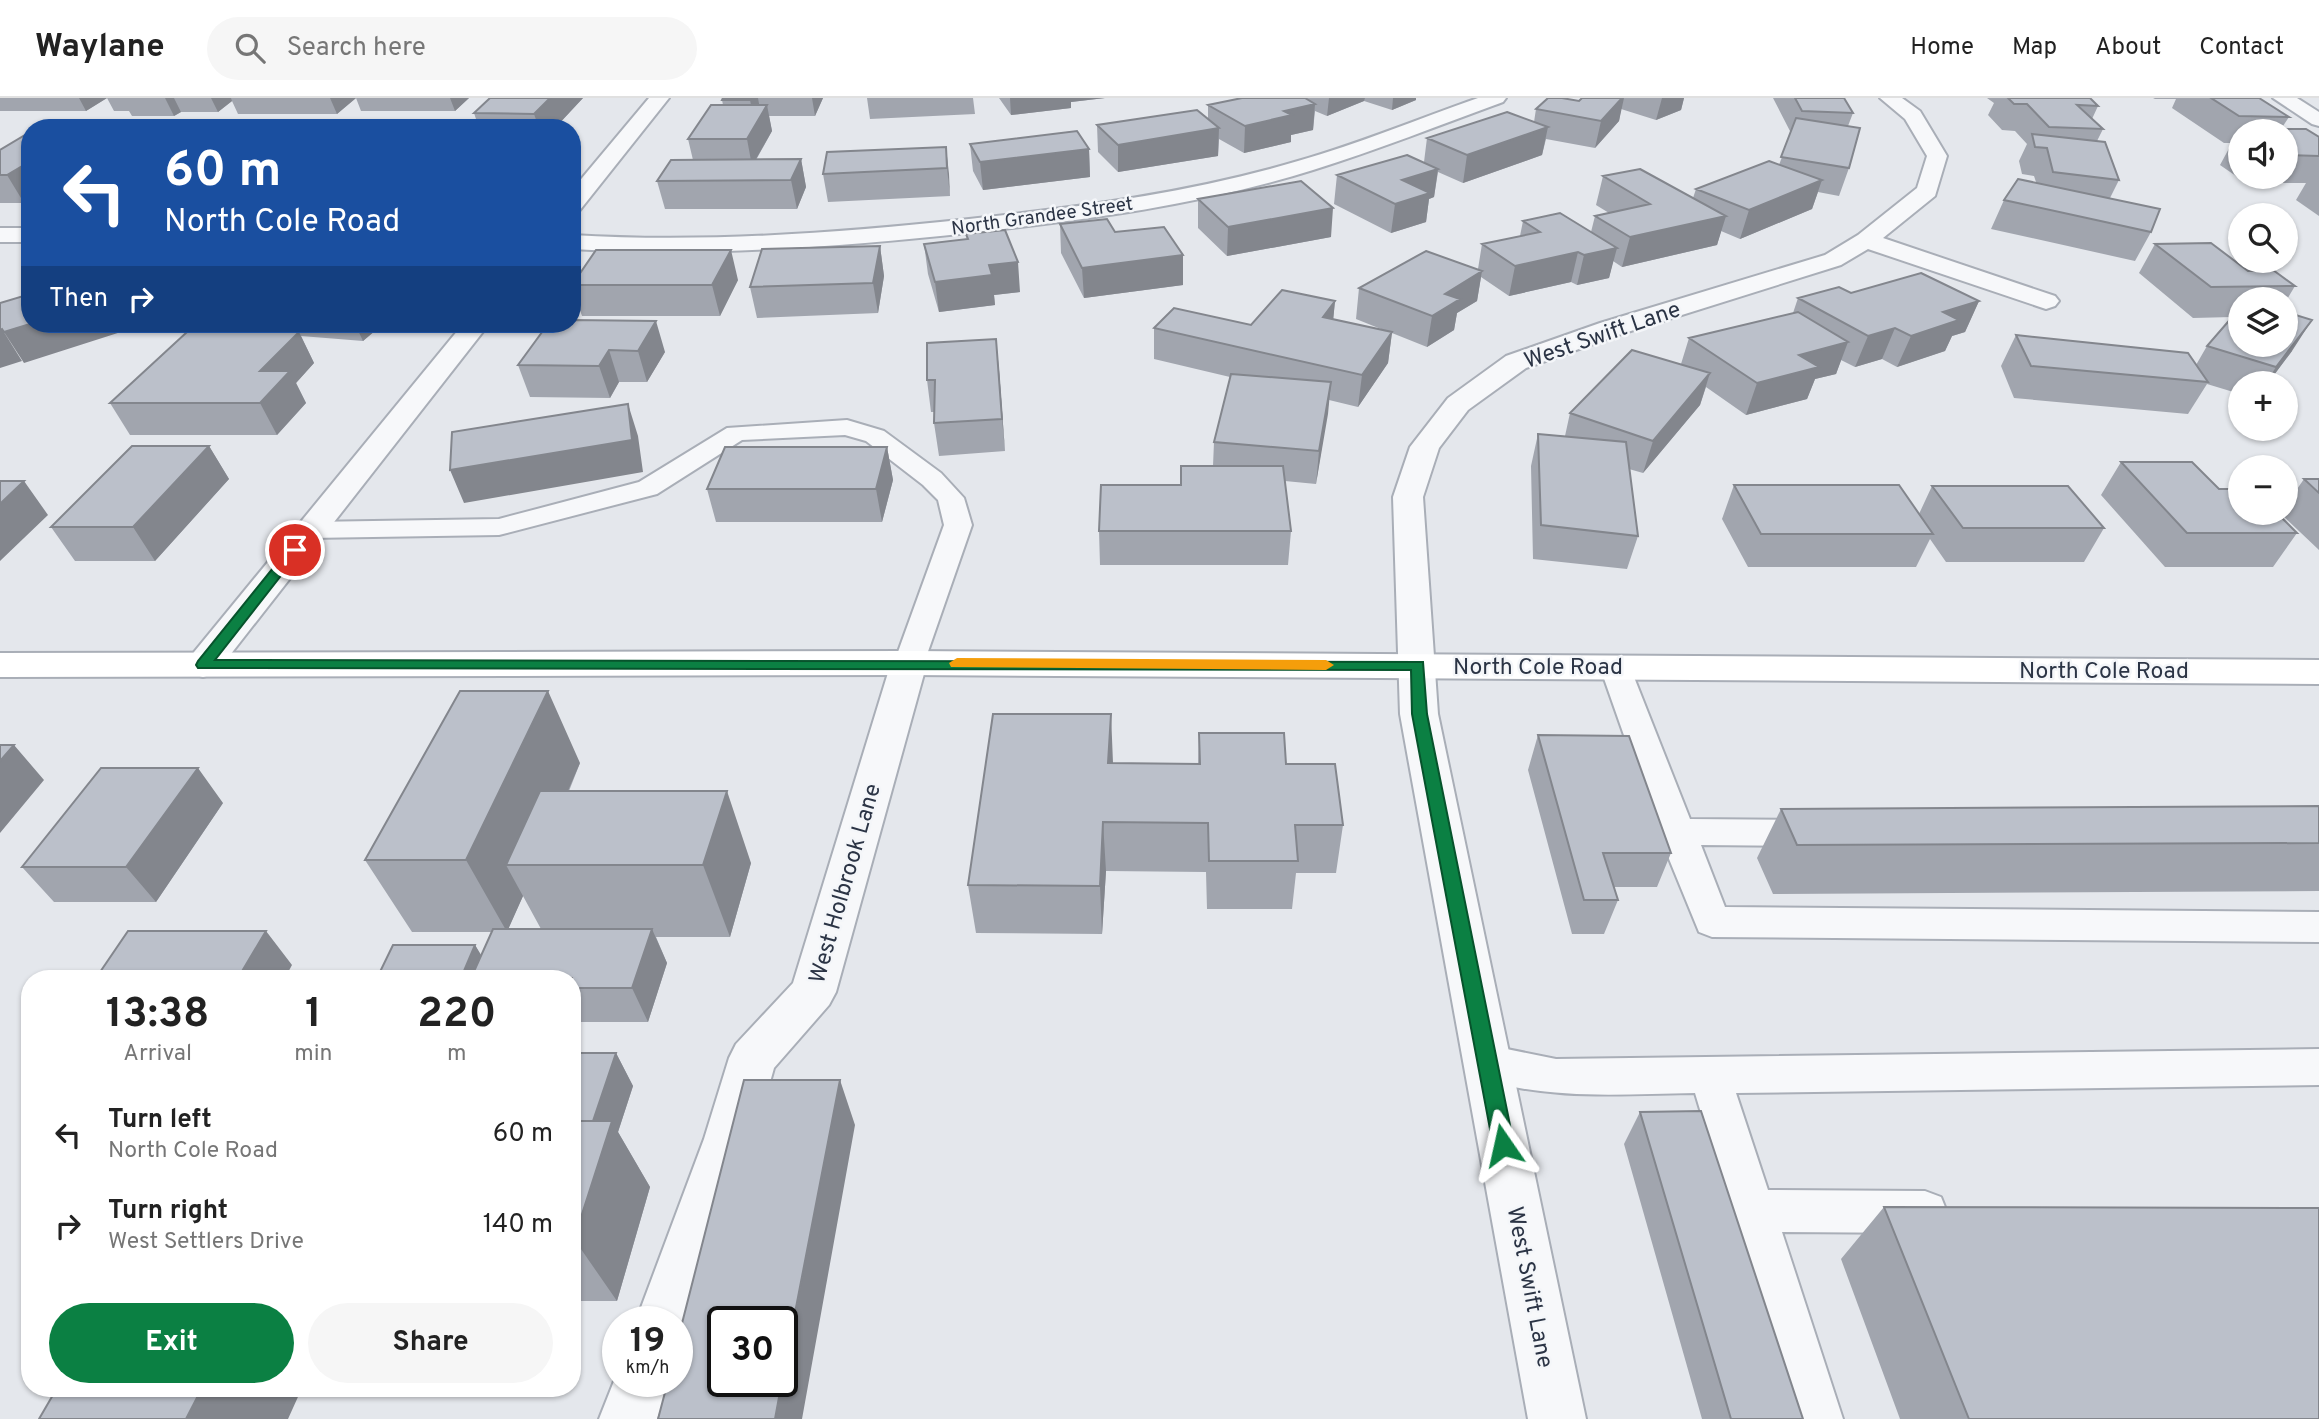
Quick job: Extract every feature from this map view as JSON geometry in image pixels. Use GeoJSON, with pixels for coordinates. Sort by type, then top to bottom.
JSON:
{"type":"FeatureCollection","features":[{"type":"Feature","properties":{"kind":"main road","name":"North Cole Road"},"geometry":{"type":"LineString","coordinates":[[0,665],[909,663],[2319,672]]}},
{"type":"Feature","properties":{"kind":"street"},"geometry":{"type":"LineString","coordinates":[[581,194],[659,98]]}},
{"type":"Feature","properties":{"kind":"street","name":"North Grandee Street"},"geometry":{"type":"LineString","coordinates":[[581,243],[638,246],[760,245],[883,236],[1052,216],[1191,194],[1305,166],[1496,98]]}},
{"type":"Feature","properties":{"kind":"street","name":"West Swift Lane"},"geometry":{"type":"LineString","coordinates":[[1557,1419],[1419,714],[1408,497],[1425,447],[1458,404],[1516,362],[1609,329],[1833,260],[1866,240],[1927,191],[1937,156],[1913,115],[1890,98]]}},
{"type":"Feature","properties":{"kind":"street"},"geometry":{"type":"LineString","coordinates":[[2283,98],[2319,120]]}},
{"type":"Feature","properties":{"kind":"street"},"geometry":{"type":"LineString","coordinates":[[1866,240],[2046,302]]}},
{"type":"Feature","properties":{"kind":"street"},"geometry":{"type":"LineString","coordinates":[[204,665],[469,333]]}},
{"type":"Feature","properties":{"kind":"street","name":"West Holbrook Lane"},"geometry":{"type":"LineString","coordinates":[[668,1306],[729,1139],[752,1058],[813,992],[909,663]]}},
{"type":"Feature","properties":{"kind":"street"},"geometry":{"type":"LineString","coordinates":[[628,1419],[636,1397]]}},
{"type":"Feature","properties":{"kind":"lane"},"geometry":{"type":"LineString","coordinates":[[310,530],[499,527],[648,488],[736,433],[847,427],[875,436],[932,479],[951,498],[958,525],[909,663]]}},
{"type":"Feature","properties":{"kind":"lane"},"geometry":{"type":"LineString","coordinates":[[1615,667],[1712,922],[2319,927]]}},
{"type":"Feature","properties":{"kind":"lane"},"geometry":{"type":"LineString","coordinates":[[1676,832],[1844,833]]}},
{"type":"Feature","properties":{"kind":"lane"},"geometry":{"type":"LineString","coordinates":[[1487,1063],[1556,1077],[2319,1067]]}},
{"type":"Feature","properties":{"kind":"lane"},"geometry":{"type":"LineString","coordinates":[[1710,1075],[1818,1419]]}},
{"type":"Feature","properties":{"kind":"lane"},"geometry":{"type":"LineString","coordinates":[[1752,1211],[1960,1212]]}},
{"type":"Feature","properties":{"kind":"building"},"geometry":{"type":"Polygon","coordinates":[[[490,98],[550,98],[534,114],[474,113],[490,98]]]}},
{"type":"Feature","properties":{"kind":"building"},"geometry":{"type":"Polygon","coordinates":[[[723,98],[751,98],[722,100],[723,98]]]}},
{"type":"Feature","properties":{"kind":"building"},"geometry":{"type":"Polygon","coordinates":[[[1242,98],[1305,98],[1315,104],[1284,111],[1292,115],[1245,126],[1208,105],[1242,98]]]}},
{"type":"Feature","properties":{"kind":"building"},"geometry":{"type":"Polygon","coordinates":[[[1548,98],[1579,101],[1582,98],[1622,98],[1601,121],[1536,109],[1548,98]]]}},
{"type":"Feature","properties":{"kind":"building"},"geometry":{"type":"Polygon","coordinates":[[[1795,98],[1844,98],[1853,113],[1802,111],[1795,98]]]}},
{"type":"Feature","properties":{"kind":"building"},"geometry":{"type":"Polygon","coordinates":[[[2008,98],[2090,98],[2098,106],[2077,105],[2103,129],[2049,127],[2027,104],[2014,104],[2008,98]]]}},
{"type":"Feature","properties":{"kind":"building"},"geometry":{"type":"Polygon","coordinates":[[[2211,98],[2259,98],[2289,117],[2239,116],[2211,98]]]}},
{"type":"Feature","properties":{"kind":"building"},"geometry":{"type":"Polygon","coordinates":[[[711,105],[767,105],[747,139],[688,139],[711,105]]]}},
{"type":"Feature","properties":{"kind":"building"},"geometry":{"type":"Polygon","coordinates":[[[1197,110],[1219,128],[1118,145],[1097,125],[1197,110]]]}},
{"type":"Feature","properties":{"kind":"building"},"geometry":{"type":"Polygon","coordinates":[[[1507,112],[1548,127],[1467,155],[1427,138],[1507,112]]]}},
{"type":"Feature","properties":{"kind":"building"},"geometry":{"type":"Polygon","coordinates":[[[1796,118],[1860,128],[1849,168],[1781,157],[1796,118]]]}},
{"type":"Feature","properties":{"kind":"building"},"geometry":{"type":"Polygon","coordinates":[[[2298,129],[2306,129],[2319,137],[2319,156],[2298,155],[2298,129]]]}},
{"type":"Feature","properties":{"kind":"building"},"geometry":{"type":"Polygon","coordinates":[[[1077,131],[1089,149],[980,162],[970,144],[1077,131]]]}},
{"type":"Feature","properties":{"kind":"building"},"geometry":{"type":"Polygon","coordinates":[[[2032,134],[2105,142],[2119,180],[2053,172],[2047,148],[2035,147],[2032,134]]]}},
{"type":"Feature","properties":{"kind":"building"},"geometry":{"type":"Polygon","coordinates":[[[21,137],[21,167],[7,175],[0,175],[0,150],[21,137]]]}},
{"type":"Feature","properties":{"kind":"building"},"geometry":{"type":"Polygon","coordinates":[[[946,147],[947,168],[823,174],[827,152],[946,147]]]}},
{"type":"Feature","properties":{"kind":"building"},"geometry":{"type":"Polygon","coordinates":[[[1407,155],[1438,169],[1402,180],[1430,193],[1395,204],[1337,175],[1407,155]]]}},
{"type":"Feature","properties":{"kind":"building"},"geometry":{"type":"Polygon","coordinates":[[[801,159],[791,180],[657,181],[671,160],[801,159]]]}},
{"type":"Feature","properties":{"kind":"building"},"geometry":{"type":"Polygon","coordinates":[[[1769,161],[1822,180],[1749,210],[1696,189],[1769,161]]]}},
{"type":"Feature","properties":{"kind":"building"},"geometry":{"type":"Polygon","coordinates":[[[1640,169],[1726,216],[1630,237],[1595,216],[1650,204],[1603,176],[1640,169]]]}},
{"type":"Feature","properties":{"kind":"building"},"geometry":{"type":"Polygon","coordinates":[[[2018,179],[2160,209],[2151,232],[2004,200],[2018,179]]]}},
{"type":"Feature","properties":{"kind":"building"},"geometry":{"type":"Polygon","coordinates":[[[1301,181],[1333,208],[1228,227],[1198,199],[1301,181]]]}},
{"type":"Feature","properties":{"kind":"building"},"geometry":{"type":"Polygon","coordinates":[[[1560,213],[1617,248],[1584,255],[1578,252],[1515,266],[1482,244],[1540,232],[1523,221],[1560,213]]]}},
{"type":"Feature","properties":{"kind":"building"},"geometry":{"type":"Polygon","coordinates":[[[1107,219],[1115,232],[1164,227],[1183,255],[1082,268],[1060,224],[1107,219]]]}},
{"type":"Feature","properties":{"kind":"building"},"geometry":{"type":"Polygon","coordinates":[[[1005,230],[1018,262],[989,265],[992,275],[935,282],[924,244],[968,239],[966,234],[1005,230]]]}},
{"type":"Feature","properties":{"kind":"building"},"geometry":{"type":"Polygon","coordinates":[[[2211,243],[2228,256],[2228,273],[2277,273],[2295,286],[2211,287],[2155,244],[2211,243]]]}},
{"type":"Feature","properties":{"kind":"building"},"geometry":{"type":"Polygon","coordinates":[[[880,246],[873,283],[750,287],[762,249],[880,246]]]}},
{"type":"Feature","properties":{"kind":"building"},"geometry":{"type":"Polygon","coordinates":[[[596,250],[731,250],[712,285],[581,285],[581,272],[596,250]]]}},
{"type":"Feature","properties":{"kind":"building"},"geometry":{"type":"Polygon","coordinates":[[[1426,251],[1482,271],[1445,294],[1460,299],[1432,316],[1359,288],[1426,251]]]}},
{"type":"Feature","properties":{"kind":"building"},"geometry":{"type":"Polygon","coordinates":[[[1921,273],[1979,301],[1943,312],[1959,320],[1911,336],[1895,328],[1868,336],[1798,298],[1839,287],[1851,293],[1921,273]]]}},
{"type":"Feature","properties":{"kind":"building"},"geometry":{"type":"Polygon","coordinates":[[[1282,290],[1335,301],[1323,317],[1392,332],[1362,375],[1154,328],[1174,308],[1251,325],[1282,290]]]}},
{"type":"Feature","properties":{"kind":"building"},"geometry":{"type":"Polygon","coordinates":[[[21,297],[21,327],[4,332],[0,330],[0,303],[21,297]]]}},
{"type":"Feature","properties":{"kind":"building"},"geometry":{"type":"Polygon","coordinates":[[[1798,312],[1848,342],[1799,355],[1819,367],[1757,383],[1689,338],[1798,312]]]}},
{"type":"Feature","properties":{"kind":"building"},"geometry":{"type":"Polygon","coordinates":[[[2298,316],[2312,320],[2298,338],[2298,316]]]}},
{"type":"Feature","properties":{"kind":"building"},"geometry":{"type":"Polygon","coordinates":[[[581,320],[656,321],[638,351],[609,350],[599,366],[518,365],[541,333],[581,333],[581,320]]]}},
{"type":"Feature","properties":{"kind":"building"},"geometry":{"type":"Polygon","coordinates":[[[2228,322],[2228,352],[2207,346],[2228,322]]]}},
{"type":"Feature","properties":{"kind":"building"},"geometry":{"type":"Polygon","coordinates":[[[186,333],[298,333],[260,371],[290,371],[260,403],[110,403],[186,333]]]}},
{"type":"Feature","properties":{"kind":"building"},"geometry":{"type":"Polygon","coordinates":[[[2016,335],[2188,353],[2208,382],[2031,366],[2016,335]]]}},
{"type":"Feature","properties":{"kind":"building"},"geometry":{"type":"Polygon","coordinates":[[[996,339],[1002,419],[934,423],[935,380],[927,380],[927,343],[996,339]]]}},
{"type":"Feature","properties":{"kind":"building"},"geometry":{"type":"Polygon","coordinates":[[[1632,350],[1710,373],[1653,441],[1570,413],[1632,350]]]}},
{"type":"Feature","properties":{"kind":"building"},"geometry":{"type":"Polygon","coordinates":[[[2243,357],[2284,357],[2276,367],[2243,357]]]}},
{"type":"Feature","properties":{"kind":"building"},"geometry":{"type":"Polygon","coordinates":[[[1231,374],[1331,382],[1319,451],[1214,442],[1231,374]]]}},
{"type":"Feature","properties":{"kind":"building"},"geometry":{"type":"Polygon","coordinates":[[[628,404],[632,440],[450,470],[452,432],[628,404]]]}},
{"type":"Feature","properties":{"kind":"building"},"geometry":{"type":"Polygon","coordinates":[[[1538,434],[1626,442],[1638,536],[1541,525],[1538,434]]]}},
{"type":"Feature","properties":{"kind":"building"},"geometry":{"type":"Polygon","coordinates":[[[132,446],[209,446],[133,527],[51,527],[132,446]]]}},
{"type":"Feature","properties":{"kind":"building"},"geometry":{"type":"Polygon","coordinates":[[[725,447],[887,447],[876,489],[707,489],[725,447]]]}},
{"type":"Feature","properties":{"kind":"building"},"geometry":{"type":"Polygon","coordinates":[[[2121,462],[2192,462],[2219,489],[2228,489],[2228,525],[2289,525],[2297,533],[2187,533],[2121,462]]]}},
{"type":"Feature","properties":{"kind":"building"},"geometry":{"type":"Polygon","coordinates":[[[1181,466],[1283,466],[1291,531],[1099,531],[1101,485],[1181,485],[1181,466]]]}},
{"type":"Feature","properties":{"kind":"building"},"geometry":{"type":"Polygon","coordinates":[[[2304,479],[2319,479],[2319,493],[2304,479]]]}},
{"type":"Feature","properties":{"kind":"building"},"geometry":{"type":"Polygon","coordinates":[[[0,481],[24,481],[0,504],[0,481]]]}},
{"type":"Feature","properties":{"kind":"building"},"geometry":{"type":"Polygon","coordinates":[[[1734,485],[1899,485],[1933,534],[1761,534],[1734,485]]]}},
{"type":"Feature","properties":{"kind":"building"},"geometry":{"type":"Polygon","coordinates":[[[1932,486],[2068,486],[2104,528],[1963,528],[1932,486]]]}},
{"type":"Feature","properties":{"kind":"building"},"geometry":{"type":"Polygon","coordinates":[[[460,691],[548,691],[466,860],[365,860],[460,691]]]}},
{"type":"Feature","properties":{"kind":"building"},"geometry":{"type":"Polygon","coordinates":[[[993,714],[1111,714],[1108,763],[1200,764],[1199,733],[1284,733],[1286,764],[1335,764],[1343,825],[1295,825],[1298,861],[1209,861],[1208,823],[1103,822],[1100,886],[968,885],[993,714]]]}},
{"type":"Feature","properties":{"kind":"building"},"geometry":{"type":"Polygon","coordinates":[[[1538,735],[1629,736],[1671,853],[1603,853],[1618,900],[1584,900],[1538,735]]]}},
{"type":"Feature","properties":{"kind":"building"},"geometry":{"type":"Polygon","coordinates":[[[0,745],[14,745],[0,761],[0,745]]]}},
{"type":"Feature","properties":{"kind":"building"},"geometry":{"type":"Polygon","coordinates":[[[101,768],[198,768],[126,867],[22,867],[101,768]]]}},
{"type":"Feature","properties":{"kind":"building"},"geometry":{"type":"Polygon","coordinates":[[[540,791],[727,791],[703,865],[506,865],[540,791]]]}},
{"type":"Feature","properties":{"kind":"building"},"geometry":{"type":"Polygon","coordinates":[[[2319,806],[2319,843],[1797,845],[1781,809],[2319,806]]]}},
{"type":"Feature","properties":{"kind":"building"},"geometry":{"type":"Polygon","coordinates":[[[493,929],[652,929],[632,988],[581,988],[581,970],[475,970],[493,929]]]}},
{"type":"Feature","properties":{"kind":"building"},"geometry":{"type":"Polygon","coordinates":[[[128,931],[266,931],[243,970],[101,970],[128,931]]]}},
{"type":"Feature","properties":{"kind":"building"},"geometry":{"type":"Polygon","coordinates":[[[393,945],[475,945],[464,970],[381,970],[393,945]]]}},
{"type":"Feature","properties":{"kind":"building"},"geometry":{"type":"Polygon","coordinates":[[[581,1053],[616,1053],[593,1121],[581,1121],[581,1053]]]}},
{"type":"Feature","properties":{"kind":"building"},"geometry":{"type":"Polygon","coordinates":[[[744,1080],[840,1080],[796,1306],[707,1306],[707,1397],[779,1397],[775,1419],[658,1419],[664,1397],[693,1397],[693,1306],[686,1306],[744,1080]]]}},
{"type":"Feature","properties":{"kind":"building"},"geometry":{"type":"Polygon","coordinates":[[[1701,1111],[1803,1419],[1731,1419],[1640,1112],[1701,1111]]]}},
{"type":"Feature","properties":{"kind":"building"},"geometry":{"type":"Polygon","coordinates":[[[581,1121],[612,1121],[581,1217],[581,1121]]]}},
{"type":"Feature","properties":{"kind":"building"},"geometry":{"type":"Polygon","coordinates":[[[1884,1207],[2319,1208],[2319,1419],[1969,1419],[1884,1207]]]}},
{"type":"Feature","properties":{"kind":"building"},"geometry":{"type":"Polygon","coordinates":[[[52,1397],[197,1397],[186,1419],[39,1419],[52,1397]]]}},
{"type":"Feature","properties":{"kind":"slow traffic"},"geometry":{"type":"LineString","coordinates":[[957,663],[1326,665]]}},
{"type":"Feature","properties":{"kind":"route"},"geometry":{"type":"LineString","coordinates":[[295,550],[204,665],[1418,665],[1419,714],[1503,1145]]}}]}
